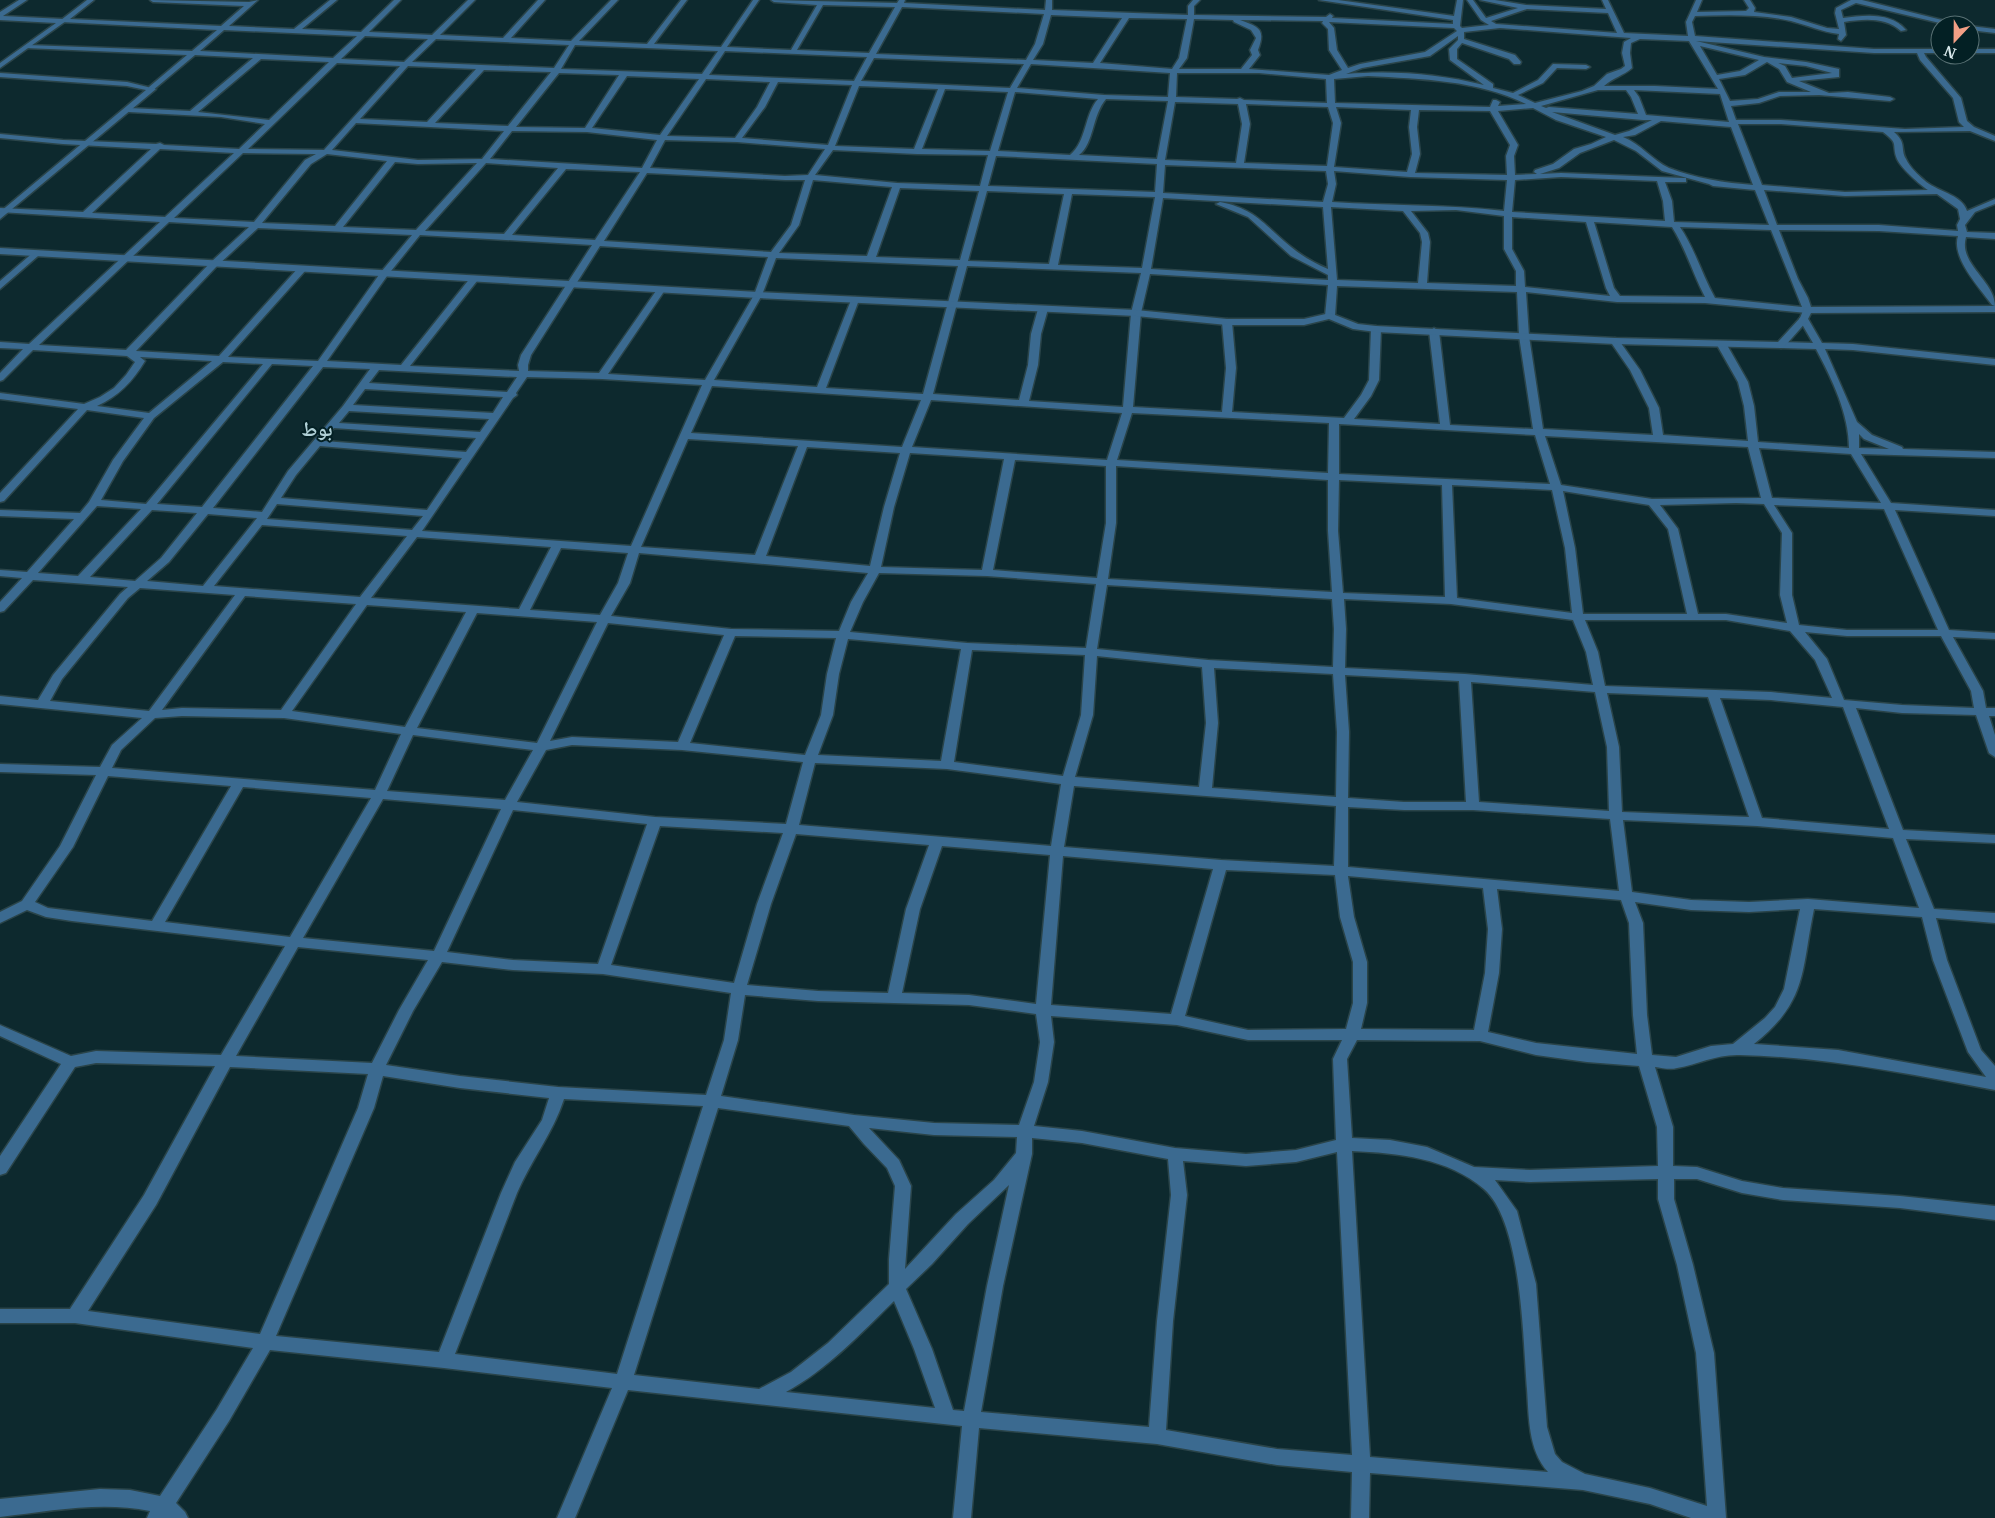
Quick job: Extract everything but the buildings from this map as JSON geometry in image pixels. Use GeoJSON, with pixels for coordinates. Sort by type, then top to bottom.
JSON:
{"type":"FeatureCollection","features":[{"type":"Feature","properties":{"kind":"street"},"geometry":{"type":"LineString","coordinates":[[0,17],[24,0]]}},
{"type":"Feature","properties":{"kind":"street"},"geometry":{"type":"LineString","coordinates":[[0,66],[91,0]]}},
{"type":"Feature","properties":{"kind":"street"},"geometry":{"type":"LineString","coordinates":[[153,0],[253,2]]}},
{"type":"Feature","properties":{"kind":"street"},"geometry":{"type":"LineString","coordinates":[[295,32],[333,0]]}},
{"type":"Feature","properties":{"kind":"street"},"geometry":{"type":"LineString","coordinates":[[0,378],[167,218],[241,151],[364,34],[386,9],[398,0]]}},
{"type":"Feature","properties":{"kind":"street"},"geometry":{"type":"LineString","coordinates":[[128,353],[214,264],[256,225],[308,162],[326,152],[356,122],[406,64],[472,0]]}},
{"type":"Feature","properties":{"kind":"street"},"geometry":{"type":"LineString","coordinates":[[506,40],[542,0]]}},
{"type":"Feature","properties":{"kind":"street"},"geometry":{"type":"LineString","coordinates":[[42,704],[57,678],[124,596],[165,560],[204,512],[321,364],[384,274],[418,233],[484,161],[557,70],[573,43],[615,0]]}},
{"type":"Feature","properties":{"kind":"street"},"geometry":{"type":"LineString","coordinates":[[648,47],[684,0]]}},
{"type":"Feature","properties":{"kind":"street"},"geometry":{"type":"LineString","coordinates":[[284,714],[365,600],[415,534],[512,395],[524,374],[523,365],[526,355],[596,243],[645,170],[662,138],[756,0]]}},
{"type":"Feature","properties":{"kind":"street"},"geometry":{"type":"LineString","coordinates":[[774,0],[821,3],[901,2],[1048,6],[1127,16],[1191,11],[1326,21],[1357,20],[1436,25],[1457,30],[1500,26]]}},
{"type":"Feature","properties":{"kind":"street"},"geometry":{"type":"LineString","coordinates":[[1182,0],[1191,11],[1250,26],[1257,32],[1259,38],[1254,50],[1256,55],[1244,70]]}},
{"type":"Feature","properties":{"kind":"street"},"geometry":{"type":"LineString","coordinates":[[962,1518],[971,1419],[995,1286],[1024,1154],[1025,1131],[1041,1082],[1047,1042],[1043,1010],[1056,852],[1068,781],[1087,715],[1091,652],[1111,523],[1111,463],[1128,410],[1136,313],[1146,271],[1159,195],[1161,162],[1172,98],[1174,71],[1183,58],[1191,11],[1197,0]]}},
{"type":"Feature","properties":{"kind":"street"},"geometry":{"type":"LineString","coordinates":[[1322,0],[1411,11],[1436,25]]}},
{"type":"Feature","properties":{"kind":"street"},"geometry":{"type":"LineString","coordinates":[[1346,70],[1333,50],[1331,28],[1325,24],[1339,1],[1347,0]]}},
{"type":"Feature","properties":{"kind":"street"},"geometry":{"type":"LineString","coordinates":[[1388,0],[1457,30],[1512,57],[1517,62]]}},
{"type":"Feature","properties":{"kind":"street"},"geometry":{"type":"LineString","coordinates":[[1460,0],[1453,50],[1454,60],[1497,91],[1571,97]]}},
{"type":"Feature","properties":{"kind":"street"},"geometry":{"type":"LineString","coordinates":[[1470,0],[1486,20],[1500,26]]}},
{"type":"Feature","properties":{"kind":"street"},"geometry":{"type":"LineString","coordinates":[[1483,0],[1527,7],[1611,11]]}},
{"type":"Feature","properties":{"kind":"street"},"geometry":{"type":"LineString","coordinates":[[1607,0],[1621,34]]}},
{"type":"Feature","properties":{"kind":"street"},"geometry":{"type":"LineString","coordinates":[[1699,0],[1688,22],[1693,41],[1723,92],[1733,123],[1794,279],[1804,298],[1806,315],[1852,422],[1854,451],[1888,506],[1945,633],[1977,690],[1981,711],[1995,753]]}},
{"type":"Feature","properties":{"kind":"street"},"geometry":{"type":"LineString","coordinates":[[1747,0],[1752,8],[1747,13]]}},
{"type":"Feature","properties":{"kind":"street"},"geometry":{"type":"LineString","coordinates":[[1812,47],[1839,42],[1843,32],[1838,10],[1843,5],[1855,0],[1930,19]]}},
{"type":"Feature","properties":{"kind":"street"},"geometry":{"type":"LineString","coordinates":[[2,212],[129,110],[253,2]]}},
{"type":"Feature","properties":{"kind":"street"},"geometry":{"type":"LineString","coordinates":[[160,1512],[223,1415],[265,1342],[366,1108],[377,1069],[406,1010],[438,956],[509,805],[541,747],[604,619],[624,583],[634,551],[708,383],[758,295],[773,254],[794,225],[810,177],[831,146],[856,84],[901,2]]}},
{"type":"Feature","properties":{"kind":"street"},"geometry":{"type":"LineString","coordinates":[[792,53],[821,3]]}},
{"type":"Feature","properties":{"kind":"street"},"geometry":{"type":"LineString","coordinates":[[566,1518],[623,1382],[713,1101],[730,1040],[739,989],[764,904],[791,829],[810,759],[828,715],[833,674],[843,635],[857,602],[875,570],[889,507],[906,449],[928,398],[954,305],[962,263],[1012,90],[1039,44],[1048,6]]}},
{"type":"Feature","properties":{"kind":"street"},"geometry":{"type":"LineString","coordinates":[[1486,20],[1527,7]]}},
{"type":"Feature","properties":{"kind":"street"},"geometry":{"type":"LineString","coordinates":[[1693,14],[1747,13],[1791,19],[1826,30],[1843,32]]}},
{"type":"Feature","properties":{"kind":"street"},"geometry":{"type":"LineString","coordinates":[[1095,65],[1106,53],[1112,38],[1127,16]]}},
{"type":"Feature","properties":{"kind":"street"},"geometry":{"type":"LineString","coordinates":[[0,17],[63,22],[1095,65],[1174,71],[1244,70],[1330,77],[1368,74],[1451,79],[1513,96],[1639,148],[1665,169],[1720,184]]}},
{"type":"Feature","properties":{"kind":"street"},"geometry":{"type":"LineString","coordinates":[[1840,20],[1867,18],[1887,20],[1894,22],[1903,30]]}},
{"type":"Feature","properties":{"kind":"street"},"geometry":{"type":"LineString","coordinates":[[1330,77],[1346,70],[1427,54],[1457,30],[1479,26],[1500,26],[1693,41],[1766,60],[1806,64],[1836,71],[1836,75],[1829,77],[1813,76],[1790,80]]}},
{"type":"Feature","properties":{"kind":"street"},"geometry":{"type":"LineString","coordinates":[[1980,29],[1995,31]]}},
{"type":"Feature","properties":{"kind":"street"},"geometry":{"type":"LineString","coordinates":[[1536,107],[1585,93],[1597,88],[1610,76],[1624,71],[1629,66],[1626,53],[1628,42],[1640,36]]}},
{"type":"Feature","properties":{"kind":"street"},"geometry":{"type":"LineString","coordinates":[[1693,41],[1723,39],[1874,51],[1930,52]]}},
{"type":"Feature","properties":{"kind":"street"},"geometry":{"type":"LineString","coordinates":[[1715,78],[1742,73],[1794,45]]}},
{"type":"Feature","properties":{"kind":"street"},"geometry":{"type":"LineString","coordinates":[[28,47],[258,56],[702,78],[1012,90],[1104,97],[1240,100],[1415,108],[1493,109],[1536,107],[1585,114],[1733,123],[1782,122],[1925,131],[1971,129]]}},
{"type":"Feature","properties":{"kind":"street"},"geometry":{"type":"LineString","coordinates":[[1980,51],[1995,51]]}},
{"type":"Feature","properties":{"kind":"street"},"geometry":{"type":"LineString","coordinates":[[1920,52],[1957,98],[1963,122],[1971,129],[1995,139]]}},
{"type":"Feature","properties":{"kind":"street"},"geometry":{"type":"LineString","coordinates":[[192,113],[258,56]]}},
{"type":"Feature","properties":{"kind":"street"},"geometry":{"type":"LineString","coordinates":[[1766,60],[1782,68],[1790,80],[1829,95]]}},
{"type":"Feature","properties":{"kind":"street"},"geometry":{"type":"LineString","coordinates":[[1517,93],[1535,85],[1548,76],[1552,68],[1556,66],[1586,67]]}},
{"type":"Feature","properties":{"kind":"street"},"geometry":{"type":"LineString","coordinates":[[429,125],[481,68]]}},
{"type":"Feature","properties":{"kind":"street"},"geometry":{"type":"LineString","coordinates":[[586,130],[624,74]]}},
{"type":"Feature","properties":{"kind":"street"},"geometry":{"type":"LineString","coordinates":[[0,75],[127,84],[152,89]]}},
{"type":"Feature","properties":{"kind":"street"},"geometry":{"type":"LineString","coordinates":[[1330,77],[1331,104],[1337,123],[1330,170],[1332,184],[1327,204],[1333,278],[1330,316]]}},
{"type":"Feature","properties":{"kind":"street"},"geometry":{"type":"LineString","coordinates":[[737,140],[761,108],[775,80]]}},
{"type":"Feature","properties":{"kind":"street"},"geometry":{"type":"LineString","coordinates":[[917,152],[942,88]]}},
{"type":"Feature","properties":{"kind":"street"},"geometry":{"type":"LineString","coordinates":[[1597,88],[1723,92]]}},
{"type":"Feature","properties":{"kind":"street"},"geometry":{"type":"LineString","coordinates":[[1628,88],[1635,97],[1643,118]]}},
{"type":"Feature","properties":{"kind":"street"},"geometry":{"type":"LineString","coordinates":[[0,1316],[75,1316],[265,1342],[444,1360],[623,1382],[948,1417],[1157,1436],[1277,1457],[1361,1466],[1584,1482],[1650,1496],[1717,1518],[1705,1353],[1685,1265],[1666,1199],[1665,1127],[1644,1060],[1636,922],[1626,896],[1616,815],[1613,747],[1592,652],[1578,616],[1570,548],[1558,487],[1548,465],[1539,432],[1524,336],[1520,271],[1508,249],[1510,156],[1514,145],[1497,119],[1493,109],[1497,99],[1497,91]]}},
{"type":"Feature","properties":{"kind":"street"},"geometry":{"type":"LineString","coordinates":[[1526,177],[1556,166],[1577,150],[1590,134],[1582,103],[1585,93]]}},
{"type":"Feature","properties":{"kind":"street"},"geometry":{"type":"LineString","coordinates":[[1727,104],[1759,101],[1778,94],[1848,94],[1890,99]]}},
{"type":"Feature","properties":{"kind":"street"},"geometry":{"type":"LineString","coordinates":[[1072,158],[1081,150],[1095,107],[1104,97]]}},
{"type":"Feature","properties":{"kind":"street"},"geometry":{"type":"LineString","coordinates":[[1240,100],[1246,118],[1245,139],[1240,165]]}},
{"type":"Feature","properties":{"kind":"street"},"geometry":{"type":"LineString","coordinates":[[1410,175],[1416,154],[1413,127],[1415,108]]}},
{"type":"Feature","properties":{"kind":"street"},"geometry":{"type":"LineString","coordinates":[[129,110],[192,113],[270,122]]}},
{"type":"Feature","properties":{"kind":"street"},"geometry":{"type":"LineString","coordinates":[[1577,150],[1632,133],[1650,122],[1662,119]]}},
{"type":"Feature","properties":{"kind":"street"},"geometry":{"type":"LineString","coordinates":[[356,122],[508,129],[586,130],[662,138],[737,140],[804,146],[831,146],[862,150],[993,152],[1072,158],[1359,170],[1410,175],[1660,179],[1845,194],[1936,192]]}},
{"type":"Feature","properties":{"kind":"street"},"geometry":{"type":"LineString","coordinates":[[1886,130],[1901,145],[1900,159],[1922,183],[1953,200],[1962,208],[1964,219]]}},
{"type":"Feature","properties":{"kind":"street"},"geometry":{"type":"LineString","coordinates":[[0,136],[241,151],[326,152],[439,163],[484,161],[563,167],[784,178],[810,177],[896,185],[1159,195],[1405,209],[1456,208],[1542,217],[1672,224],[1774,228],[1879,228],[1995,236]]}},
{"type":"Feature","properties":{"kind":"street"},"geometry":{"type":"LineString","coordinates":[[86,214],[160,145]]}},
{"type":"Feature","properties":{"kind":"street"},"geometry":{"type":"LineString","coordinates":[[338,228],[394,159]]}},
{"type":"Feature","properties":{"kind":"street"},"geometry":{"type":"LineString","coordinates":[[506,237],[563,167]]}},
{"type":"Feature","properties":{"kind":"street"},"geometry":{"type":"LineString","coordinates":[[1660,179],[1664,187],[1672,224],[1686,242],[1698,276],[1712,301]]}},
{"type":"Feature","properties":{"kind":"street"},"geometry":{"type":"LineString","coordinates":[[871,258],[896,185]]}},
{"type":"Feature","properties":{"kind":"street"},"geometry":{"type":"LineString","coordinates":[[1053,267],[1068,192]]}},
{"type":"Feature","properties":{"kind":"street"},"geometry":{"type":"LineString","coordinates":[[1159,195],[1230,206],[1244,211],[1255,218],[1308,264],[1333,278]]}},
{"type":"Feature","properties":{"kind":"street"},"geometry":{"type":"LineString","coordinates":[[1995,201],[1972,210],[1964,219],[1960,243],[1968,266],[1995,303]]}},
{"type":"Feature","properties":{"kind":"street"},"geometry":{"type":"LineString","coordinates":[[1405,209],[1424,233],[1426,242],[1422,286]]}},
{"type":"Feature","properties":{"kind":"street"},"geometry":{"type":"LineString","coordinates":[[2,212],[167,218],[256,225],[506,237],[773,254],[1333,278],[1422,286],[1520,289],[1617,299],[1712,301],[1806,315],[1995,309]]}},
{"type":"Feature","properties":{"kind":"street"},"geometry":{"type":"LineString","coordinates":[[1589,219],[1610,288],[1617,299]]}},
{"type":"Feature","properties":{"kind":"street"},"geometry":{"type":"LineString","coordinates":[[0,252],[661,290],[1136,313],[1227,322],[1304,322],[1330,316],[1356,327],[1376,329],[1615,341],[1781,345],[1819,348],[1853,347],[1995,362]]}},
{"type":"Feature","properties":{"kind":"street"},"geometry":{"type":"LineString","coordinates":[[0,286],[35,254]]}},
{"type":"Feature","properties":{"kind":"street"},"geometry":{"type":"LineString","coordinates":[[0,609],[94,503],[118,460],[151,416],[221,359],[302,269]]}},
{"type":"Feature","properties":{"kind":"street"},"geometry":{"type":"LineString","coordinates":[[404,367],[474,279]]}},
{"type":"Feature","properties":{"kind":"street"},"geometry":{"type":"LineString","coordinates":[[602,376],[661,290]]}},
{"type":"Feature","properties":{"kind":"street"},"geometry":{"type":"LineString","coordinates":[[820,391],[854,300]]}},
{"type":"Feature","properties":{"kind":"street"},"geometry":{"type":"LineString","coordinates":[[1023,404],[1033,365],[1036,334],[1044,309]]}},
{"type":"Feature","properties":{"kind":"street"},"geometry":{"type":"LineString","coordinates":[[1781,345],[1806,315]]}},
{"type":"Feature","properties":{"kind":"street"},"geometry":{"type":"LineString","coordinates":[[1227,322],[1231,345],[1232,379],[1227,414]]}},
{"type":"Feature","properties":{"kind":"street"},"geometry":{"type":"LineString","coordinates":[[1360,1518],[1361,1466],[1340,1059],[1352,1034],[1360,1003],[1360,962],[1347,917],[1340,871],[1343,732],[1339,670],[1340,629],[1332,531],[1341,420],[1366,396],[1374,380],[1376,329]]}},
{"type":"Feature","properties":{"kind":"street"},"geometry":{"type":"LineString","coordinates":[[1434,331],[1445,428]]}},
{"type":"Feature","properties":{"kind":"street"},"geometry":{"type":"LineString","coordinates":[[1615,341],[1635,370],[1654,408],[1658,438]]}},
{"type":"Feature","properties":{"kind":"street"},"geometry":{"type":"LineString","coordinates":[[0,345],[221,359],[602,376],[1023,404],[1341,420],[1445,428],[1658,438],[1854,451],[1995,455]]}},
{"type":"Feature","properties":{"kind":"street"},"geometry":{"type":"LineString","coordinates":[[1722,345],[1743,382],[1749,406],[1753,445],[1768,503],[1787,533],[1786,595],[1794,628],[1821,659],[1844,704],[1899,834],[1928,912],[1940,960],[1975,1052],[1995,1077]]}},
{"type":"Feature","properties":{"kind":"street"},"geometry":{"type":"LineString","coordinates":[[0,500],[85,407],[104,401],[118,391],[140,362],[128,353]]}},
{"type":"Feature","properties":{"kind":"street"},"geometry":{"type":"LineString","coordinates":[[82,579],[148,507],[270,361]]}},
{"type":"Feature","properties":{"kind":"street"},"geometry":{"type":"LineString","coordinates":[[207,588],[276,501],[292,473],[346,408],[377,366]]}},
{"type":"Feature","properties":{"kind":"street"},"geometry":{"type":"LineString","coordinates":[[363,386],[512,395]]}},
{"type":"Feature","properties":{"kind":"street"},"geometry":{"type":"LineString","coordinates":[[0,396],[151,416]]}},
{"type":"Feature","properties":{"kind":"street"},"geometry":{"type":"LineString","coordinates":[[346,408],[497,416]]}},
{"type":"Feature","properties":{"kind":"street"},"geometry":{"type":"LineString","coordinates":[[1852,422],[1868,436],[1888,446],[1910,452]]}},
{"type":"Feature","properties":{"kind":"street"},"geometry":{"type":"LineString","coordinates":[[332,425],[483,434]]}},
{"type":"Feature","properties":{"kind":"street"},"geometry":{"type":"LineString","coordinates":[[684,436],[1335,477],[1558,487],[1652,502],[1736,500],[1768,503],[1888,506],[1994,516]]}},
{"type":"Feature","properties":{"kind":"street"},"geometry":{"type":"LineString","coordinates":[[317,442],[469,455]]}},
{"type":"Feature","properties":{"kind":"street"},"geometry":{"type":"LineString","coordinates":[[759,559],[803,444]]}},
{"type":"Feature","properties":{"kind":"street"},"geometry":{"type":"LineString","coordinates":[[987,574],[1010,457]]}},
{"type":"Feature","properties":{"kind":"street"},"geometry":{"type":"LineString","coordinates":[[1447,482],[1452,601]]}},
{"type":"Feature","properties":{"kind":"street"},"geometry":{"type":"LineString","coordinates":[[276,501],[430,513]]}},
{"type":"Feature","properties":{"kind":"street"},"geometry":{"type":"LineString","coordinates":[[1652,502],[1673,529],[1693,615]]}},
{"type":"Feature","properties":{"kind":"street"},"geometry":{"type":"LineString","coordinates":[[94,503],[204,512],[415,534],[759,559],[875,570],[987,574],[1336,596],[1452,601],[1578,616],[1726,616],[1794,628],[1847,633],[1945,633],[1995,636]]}},
{"type":"Feature","properties":{"kind":"street"},"geometry":{"type":"LineString","coordinates":[[0,513],[83,516]]}},
{"type":"Feature","properties":{"kind":"street"},"geometry":{"type":"LineString","coordinates":[[523,613],[557,545]]}},
{"type":"Feature","properties":{"kind":"street"},"geometry":{"type":"LineString","coordinates":[[0,573],[604,619],[731,632],[843,635],[967,646],[1091,652],[1208,664],[1339,670],[1600,689],[1795,698],[1844,704],[1995,712]]}},
{"type":"Feature","properties":{"kind":"street"},"geometry":{"type":"LineString","coordinates":[[0,918],[27,904],[66,847],[116,748],[152,715],[243,591]]}},
{"type":"Feature","properties":{"kind":"street"},"geometry":{"type":"LineString","coordinates":[[75,1316],[150,1200],[226,1060],[379,794],[474,609]]}},
{"type":"Feature","properties":{"kind":"street"},"geometry":{"type":"LineString","coordinates":[[682,746],[731,632]]}},
{"type":"Feature","properties":{"kind":"street"},"geometry":{"type":"LineString","coordinates":[[947,765],[967,646]]}},
{"type":"Feature","properties":{"kind":"street"},"geometry":{"type":"LineString","coordinates":[[1205,790],[1212,722],[1208,664]]}},
{"type":"Feature","properties":{"kind":"street"},"geometry":{"type":"LineString","coordinates":[[1465,678],[1473,806]]}},
{"type":"Feature","properties":{"kind":"street"},"geometry":{"type":"LineString","coordinates":[[1712,694],[1757,822]]}},
{"type":"Feature","properties":{"kind":"street"},"geometry":{"type":"LineString","coordinates":[[0,700],[152,715],[182,712],[284,714],[541,747],[572,742],[682,746],[810,759],[947,765],[1068,781],[1205,790],[1341,802],[1404,806],[1473,806],[1686,820],[1757,822],[1899,834],[1995,839]]}},
{"type":"Feature","properties":{"kind":"street"},"geometry":{"type":"LineString","coordinates":[[0,768],[103,771],[509,805],[655,821],[791,829],[1220,865],[1340,871],[1489,883],[1626,896],[1691,905],[1749,907],[1808,904],[1995,918]]}},
{"type":"Feature","properties":{"kind":"street"},"geometry":{"type":"LineString","coordinates":[[156,926],[240,783]]}},
{"type":"Feature","properties":{"kind":"street"},"geometry":{"type":"LineString","coordinates":[[602,969],[655,821]]}},
{"type":"Feature","properties":{"kind":"street"},"geometry":{"type":"LineString","coordinates":[[894,997],[913,909],[937,841]]}},
{"type":"Feature","properties":{"kind":"street"},"geometry":{"type":"LineString","coordinates":[[1177,1020],[1220,865]]}},
{"type":"Feature","properties":{"kind":"street"},"geometry":{"type":"LineString","coordinates":[[1480,1036],[1492,973],[1495,929],[1489,883]]}},
{"type":"Feature","properties":{"kind":"street"},"geometry":{"type":"LineString","coordinates":[[27,904],[46,912],[72,916],[362,950],[438,956],[513,965],[602,969],[739,989],[818,996],[969,1000],[1043,1010],[1177,1020],[1248,1035],[1480,1036],[1536,1049],[1587,1056],[1676,1063],[1711,1052],[1737,1049],[1838,1056],[1995,1084]]}},
{"type":"Feature","properties":{"kind":"street"},"geometry":{"type":"LineString","coordinates":[[1737,1049],[1761,1031],[1780,1011],[1792,989],[1808,904]]}},
{"type":"Feature","properties":{"kind":"street"},"geometry":{"type":"LineString","coordinates":[[0,1030],[70,1062],[105,1057],[226,1060],[377,1069],[460,1082],[558,1093],[713,1101],[782,1109],[854,1121],[934,1129],[1025,1131],[1082,1137],[1175,1154],[1246,1160],[1296,1156],[1344,1144],[1390,1146],[1426,1153],[1474,1173],[1491,1186],[1510,1211],[1528,1284],[1538,1427],[1547,1458],[1556,1468],[1584,1482]]}},
{"type":"Feature","properties":{"kind":"street"},"geometry":{"type":"LineString","coordinates":[[0,1169],[70,1062]]}},
{"type":"Feature","properties":{"kind":"street"},"geometry":{"type":"LineString","coordinates":[[444,1360],[509,1193],[521,1166],[549,1121],[558,1093]]}},
{"type":"Feature","properties":{"kind":"street"},"geometry":{"type":"LineString","coordinates":[[854,1121],[869,1140],[893,1164],[903,1186],[897,1259],[898,1288],[948,1417]]}},
{"type":"Feature","properties":{"kind":"street"},"geometry":{"type":"LineString","coordinates":[[761,1397],[797,1377],[834,1348],[898,1288],[962,1219],[1000,1185],[1024,1154]]}},
{"type":"Feature","properties":{"kind":"street"},"geometry":{"type":"LineString","coordinates":[[1157,1436],[1165,1321],[1179,1195],[1175,1154]]}},
{"type":"Feature","properties":{"kind":"street"},"geometry":{"type":"LineString","coordinates":[[1474,1173],[1530,1176],[1665,1172],[1697,1174],[1742,1187],[1783,1194],[1900,1202],[1995,1213]]}},
{"type":"Feature","properties":{"kind":"street"},"geometry":{"type":"LineString","coordinates":[[0,1508],[100,1497],[130,1498],[160,1512],[179,1518]]}},
{"type":"Feature","properties":{"kind":"district","name":"بوط"},"geometry":{"type":"Point","coordinates":[317,429]}}]}
